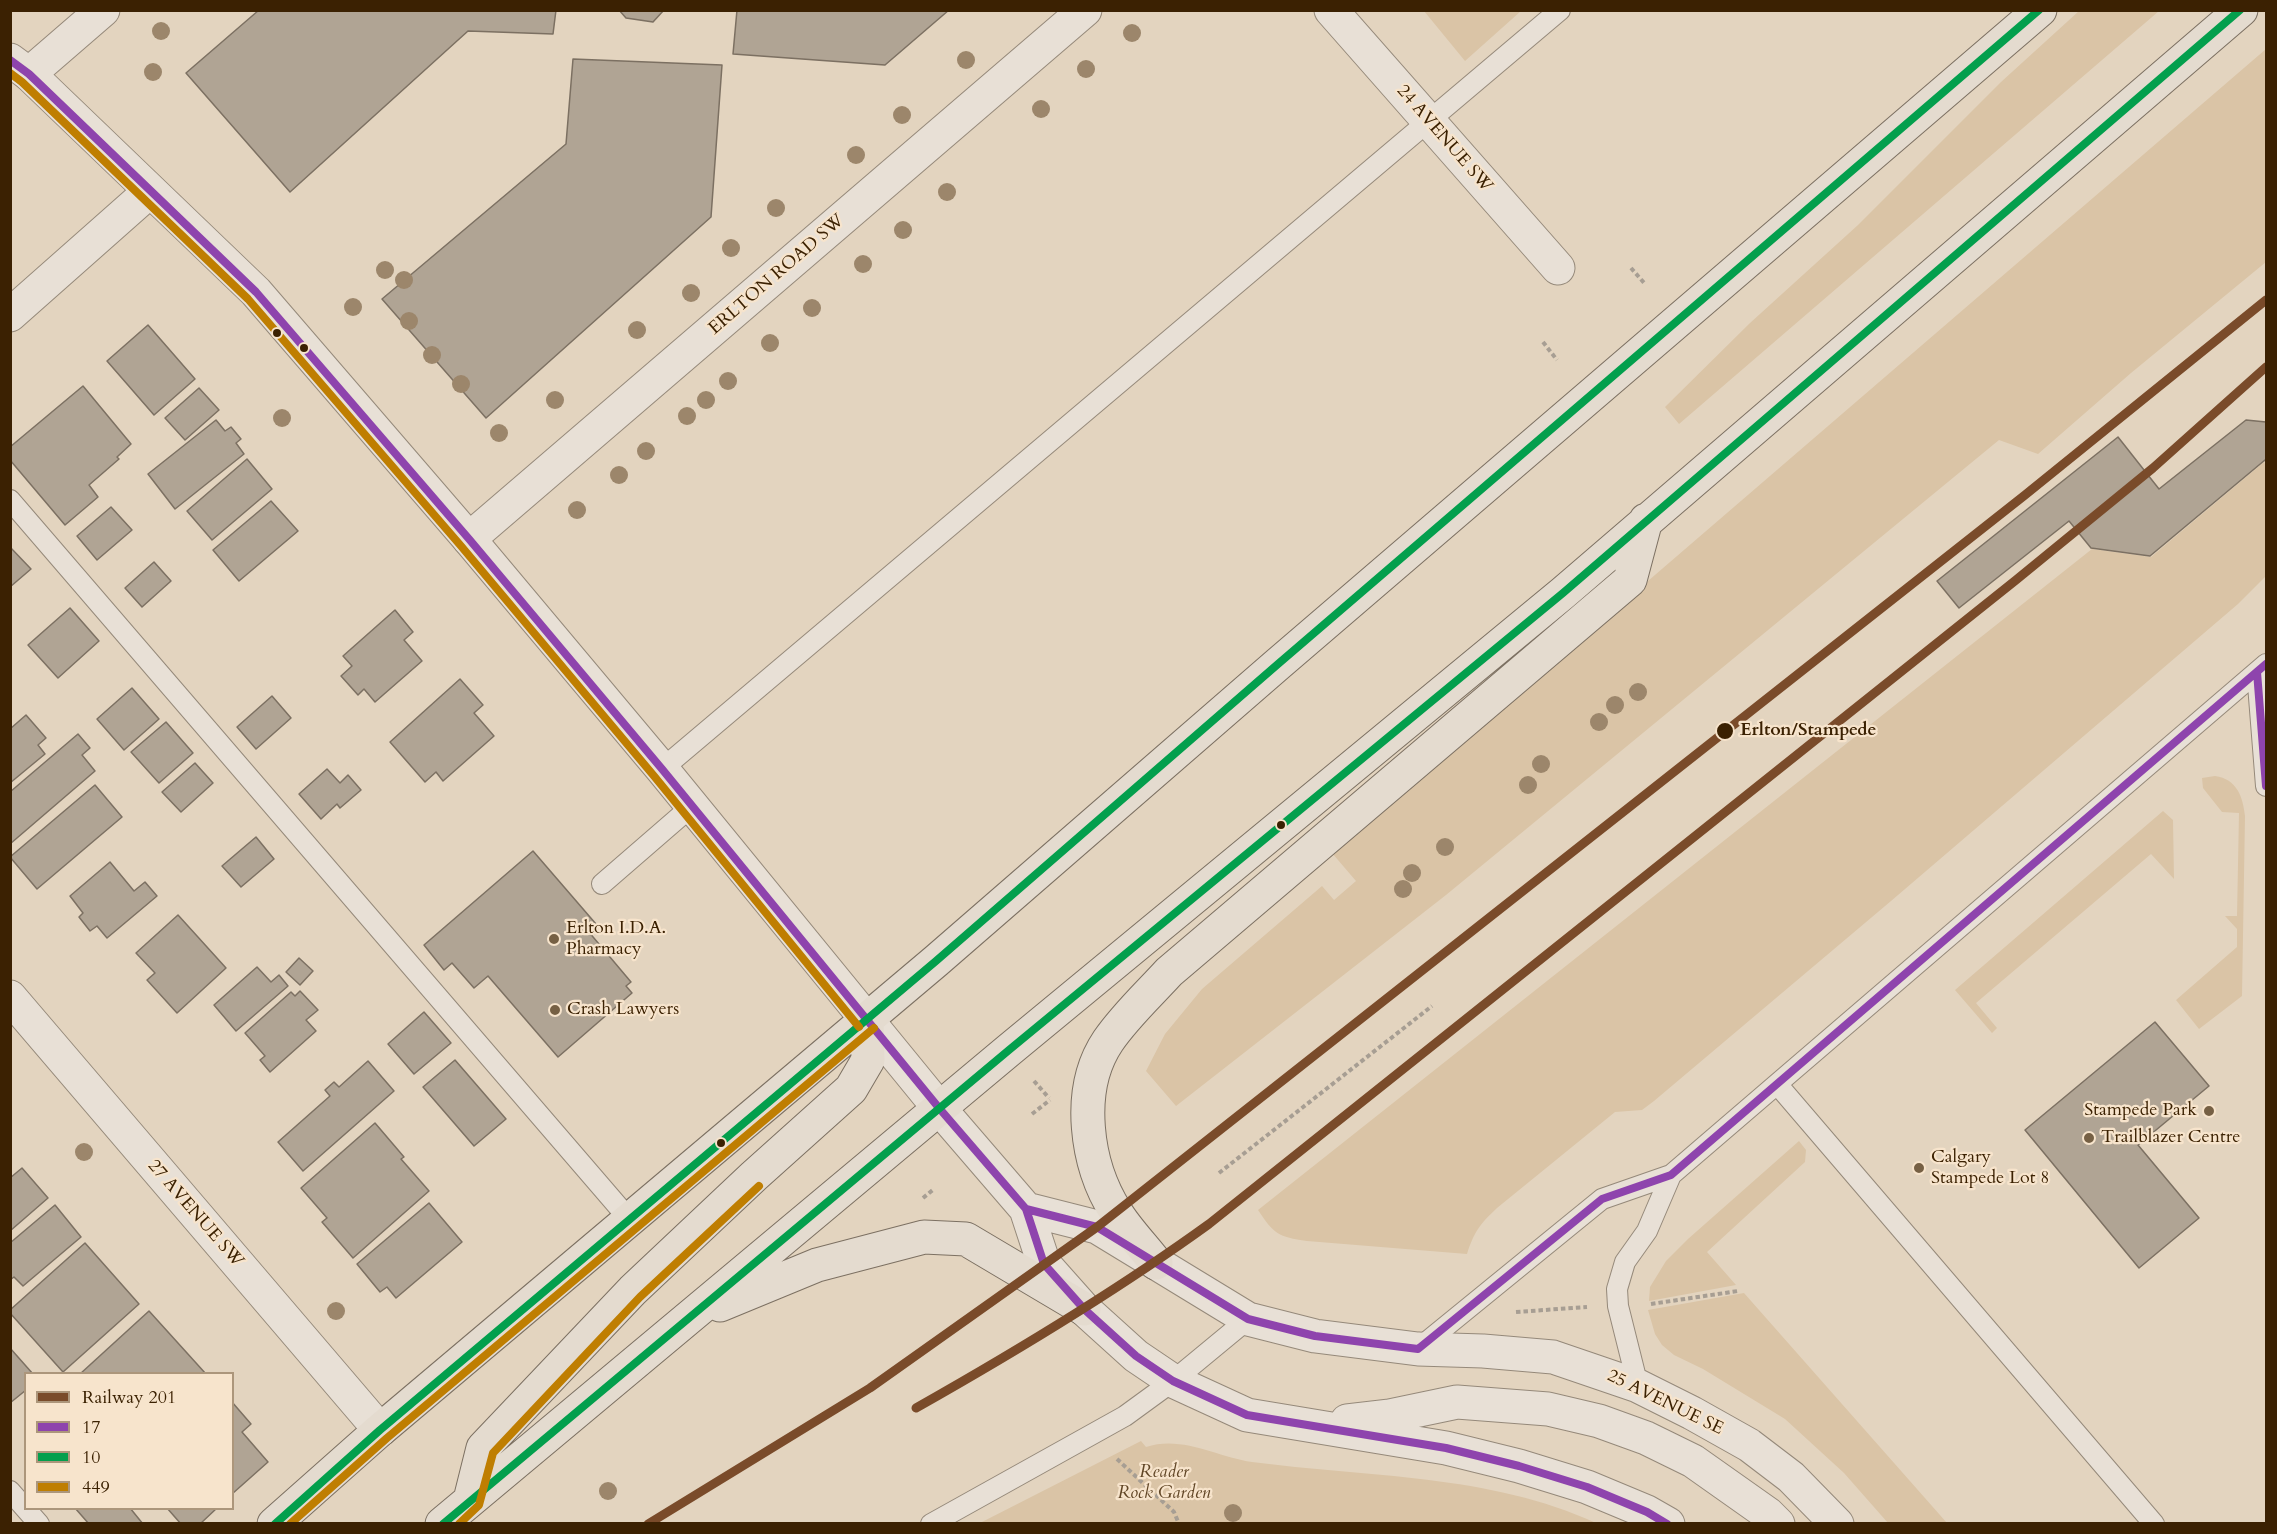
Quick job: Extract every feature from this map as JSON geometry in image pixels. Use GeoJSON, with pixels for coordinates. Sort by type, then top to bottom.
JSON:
{"type":"FeatureCollection","features":[{"type":"Feature","properties":{"kind":"main road"},"geometry":{"type":"LineString","coordinates":[[274,1524],[380,1430],[867,1020],[2040,10]]}},
{"type":"Feature","properties":{"kind":"main road"},"geometry":{"type":"LineString","coordinates":[[442,1524],[939,1108],[1545,608],[2241,10]]}},
{"type":"Feature","properties":{"kind":"main road"},"geometry":{"type":"LineString","coordinates":[[1156,1263],[1116,1212],[1096,1173],[1087,1112],[1091,1078],[1107,1042],[1168,972],[1629,580],[1646,520]]}},
{"type":"Feature","properties":{"kind":"main road"},"geometry":{"type":"LineString","coordinates":[[470,1500],[483,1448],[633,1290],[850,1089],[868,1060],[867,1020]]}},
{"type":"Feature","properties":{"kind":"main road"},"geometry":{"type":"LineString","coordinates":[[690,1317],[817,1265],[924,1237],[966,1239],[1084,1309]]}},
{"type":"Feature","properties":{"kind":"street"},"geometry":{"type":"LineString","coordinates":[[103,10],[20,67],[256,292],[469,538],[662,769],[939,1108],[1026,1209],[1044,1264],[1084,1309],[1136,1356],[1173,1381],[1247,1415],[1446,1448],[1520,1466],[1587,1487],[1647,1512],[1668,1524]]}},
{"type":"Feature","properties":{"kind":"street","name":"ERLTON ROAD SW"},"geometry":{"type":"LineString","coordinates":[[469,538],[1085,10]]}},
{"type":"Feature","properties":{"kind":"street","name":"24 AVENUE SW"},"geometry":{"type":"LineString","coordinates":[[1331,10],[1558,268]]}},
{"type":"Feature","properties":{"kind":"street"},"geometry":{"type":"LineString","coordinates":[[10,315],[150,191]]}},
{"type":"Feature","properties":{"kind":"street","name":"27 AVENUE SW"},"geometry":{"type":"LineString","coordinates":[[10,998],[380,1430]]}},
{"type":"Feature","properties":{"kind":"street","name":"25 AVENUE SE"},"geometry":{"type":"LineString","coordinates":[[1026,1209],[1097,1227],[1248,1319],[1315,1336],[1418,1349],[1483,1351],[1553,1357],[1638,1386],[1749,1445],[1791,1477],[1837,1524]]}},
{"type":"Feature","properties":{"kind":"street"},"geometry":{"type":"LineString","coordinates":[[1303,1425],[1390,1416],[1457,1402],[1548,1409],[1599,1421],[1646,1438],[1693,1461],[1768,1514],[1778,1524]]}},
{"type":"Feature","properties":{"kind":"lane"},"geometry":{"type":"LineString","coordinates":[[662,769],[1560,10]]}},
{"type":"Feature","properties":{"kind":"lane"},"geometry":{"type":"LineString","coordinates":[[10,500],[629,1219]]}},
{"type":"Feature","properties":{"kind":"lane"},"geometry":{"type":"LineString","coordinates":[[2262,668],[2266,786]]}},
{"type":"Feature","properties":{"kind":"lane"},"geometry":{"type":"LineString","coordinates":[[1418,1349],[1602,1199],[1671,1175],[2262,668]]}},
{"type":"Feature","properties":{"kind":"lane"},"geometry":{"type":"LineString","coordinates":[[602,884],[692,806]]}},
{"type":"Feature","properties":{"kind":"lane"},"geometry":{"type":"LineString","coordinates":[[1777,1084],[2154,1524]]}},
{"type":"Feature","properties":{"kind":"lane"},"geometry":{"type":"LineString","coordinates":[[1638,1386],[1618,1306],[1617,1289],[1625,1262],[1647,1231],[1671,1175]]}},
{"type":"Feature","properties":{"kind":"lane"},"geometry":{"type":"LineString","coordinates":[[931,1524],[1125,1416],[1173,1381],[1248,1319]]}},
{"type":"Feature","properties":{"kind":"lane"},"geometry":{"type":"LineString","coordinates":[[10,1491],[24,1507]]}},
{"type":"Feature","properties":{"kind":"lane"},"geometry":{"type":"LineString","coordinates":[[27,1510],[39,1524]]}},
{"type":"Feature","properties":{"kind":"path"},"geometry":{"type":"LineString","coordinates":[[1631,268],[1645,284]]}},
{"type":"Feature","properties":{"kind":"path"},"geometry":{"type":"LineString","coordinates":[[1544,342],[1557,360]]}},
{"type":"Feature","properties":{"kind":"path"},"geometry":{"type":"LineString","coordinates":[[1220,1173],[1432,1006]]}},
{"type":"Feature","properties":{"kind":"path"},"geometry":{"type":"LineString","coordinates":[[1032,1078],[1050,1100],[1032,1114]]}},
{"type":"Feature","properties":{"kind":"path"},"geometry":{"type":"LineString","coordinates":[[1649,1304],[1738,1291]]}},
{"type":"Feature","properties":{"kind":"path"},"geometry":{"type":"LineString","coordinates":[[1505,1312],[1590,1307]]}},
{"type":"Feature","properties":{"kind":"path"},"geometry":{"type":"LineString","coordinates":[[1115,1460],[1174,1512],[1179,1524]]}},
{"type":"Feature","properties":{"kind":"green space"},"geometry":{"type":"Polygon","coordinates":[[[1424,11],[1521,11],[1465,61],[1424,11]]]}},
{"type":"Feature","properties":{"kind":"green space"},"geometry":{"type":"Polygon","coordinates":[[[2079,11],[2159,11],[1679,424],[1665,407],[1750,323],[1858,225],[2001,82],[2079,11]]]}},
{"type":"Feature","properties":{"kind":"green space"},"geometry":{"type":"Polygon","coordinates":[[[2266,49],[2266,262],[2131,373],[2038,454],[1999,440],[1446,895],[1176,1106],[1146,1071],[1165,1034],[1202,989],[1322,886],[1334,900],[1356,881],[1332,853],[2266,49]]]}},
{"type":"Feature","properties":{"kind":"green space"},"geometry":{"type":"Polygon","coordinates":[[[2264,462],[2266,466],[2266,576],[2238,604],[1654,1101],[1642,1110],[1615,1112],[1497,1208],[1478,1229],[1467,1254],[1307,1241],[1283,1236],[1268,1224],[1258,1210],[2092,549],[2151,557],[2264,462]]]}},
{"type":"Feature","properties":{"kind":"green space"},"geometry":{"type":"Polygon","coordinates":[[[2215,776],[2229,781],[2238,790],[2245,816],[2242,996],[2199,1029],[2176,1000],[2237,947],[2237,929],[2225,916],[2237,916],[2239,813],[2222,812],[2203,788],[2202,778],[2215,776]]]}},
{"type":"Feature","properties":{"kind":"green space"},"geometry":{"type":"Polygon","coordinates":[[[2163,811],[2173,820],[2174,879],[2151,854],[1976,1003],[1997,1028],[1992,1033],[1955,990],[2163,811]]]}},
{"type":"Feature","properties":{"kind":"green space"},"geometry":{"type":"Polygon","coordinates":[[[1799,1141],[1806,1150],[1805,1162],[1707,1252],[1736,1285],[1649,1301],[1650,1287],[1666,1261],[1799,1141]]]}},
{"type":"Feature","properties":{"kind":"green space"},"geometry":{"type":"Polygon","coordinates":[[[1744,1293],[1947,1523],[1888,1523],[1844,1473],[1785,1419],[1703,1369],[1674,1355],[1662,1345],[1655,1334],[1648,1310],[1744,1293]]]}},
{"type":"Feature","properties":{"kind":"green space","name":"Reader Rock Garden"},"geometry":{"type":"Polygon","coordinates":[[[1141,1441],[1146,1447],[1159,1444],[1186,1445],[1252,1462],[1471,1486],[1555,1507],[1596,1523],[980,1523],[1141,1441]]]}},
{"type":"Feature","properties":{"kind":"building"},"geometry":{"type":"Polygon","coordinates":[[[259,10],[556,10],[553,34],[468,31],[290,192],[186,73],[259,10]]]}},
{"type":"Feature","properties":{"kind":"building"},"geometry":{"type":"Polygon","coordinates":[[[619,10],[664,10],[653,22],[626,18],[619,10]]]}},
{"type":"Feature","properties":{"kind":"building"},"geometry":{"type":"Polygon","coordinates":[[[737,10],[949,10],[885,65],[733,54],[737,10]]]}},
{"type":"Feature","properties":{"kind":"building"},"geometry":{"type":"Polygon","coordinates":[[[573,59],[722,65],[711,217],[486,418],[382,299],[566,144],[573,59]]]}},
{"type":"Feature","properties":{"kind":"building"},"geometry":{"type":"Polygon","coordinates":[[[148,325],[195,379],[154,415],[107,361],[148,325]]]}},
{"type":"Feature","properties":{"kind":"building"},"geometry":{"type":"Polygon","coordinates":[[[83,386],[131,444],[117,457],[119,459],[89,485],[98,497],[65,525],[10,460],[10,447],[83,386]]]}},
{"type":"Feature","properties":{"kind":"building"},"geometry":{"type":"Polygon","coordinates":[[[199,388],[219,410],[185,440],[165,418],[199,388]]]}},
{"type":"Feature","properties":{"kind":"building"},"geometry":{"type":"Polygon","coordinates":[[[216,420],[225,431],[231,427],[241,439],[236,443],[244,454],[175,509],[148,474],[216,420]]]}},
{"type":"Feature","properties":{"kind":"building"},"geometry":{"type":"Polygon","coordinates":[[[2246,420],[2266,422],[2266,462],[2265,460],[2150,556],[2091,548],[2069,521],[1959,608],[1937,581],[2118,437],[2159,489],[2246,420]]]}},
{"type":"Feature","properties":{"kind":"building"},"geometry":{"type":"Polygon","coordinates":[[[247,459],[272,489],[212,540],[187,511],[247,459]]]}},
{"type":"Feature","properties":{"kind":"building"},"geometry":{"type":"Polygon","coordinates":[[[271,501],[298,531],[239,581],[213,550],[271,501]]]}},
{"type":"Feature","properties":{"kind":"building"},"geometry":{"type":"Polygon","coordinates":[[[111,507],[132,530],[97,560],[77,536],[111,507]]]}},
{"type":"Feature","properties":{"kind":"building"},"geometry":{"type":"Polygon","coordinates":[[[10,547],[31,569],[10,587],[10,547]]]}},
{"type":"Feature","properties":{"kind":"building"},"geometry":{"type":"Polygon","coordinates":[[[154,562],[171,581],[142,607],[125,588],[154,562]]]}},
{"type":"Feature","properties":{"kind":"building"},"geometry":{"type":"Polygon","coordinates":[[[70,608],[99,641],[58,678],[28,645],[70,608]]]}},
{"type":"Feature","properties":{"kind":"building"},"geometry":{"type":"Polygon","coordinates":[[[395,610],[413,632],[404,640],[422,661],[375,702],[364,689],[358,695],[341,676],[352,666],[343,656],[395,610]]]}},
{"type":"Feature","properties":{"kind":"building"},"geometry":{"type":"Polygon","coordinates":[[[460,679],[483,705],[474,713],[494,736],[443,781],[436,772],[425,782],[390,742],[460,679]]]}},
{"type":"Feature","properties":{"kind":"building"},"geometry":{"type":"Polygon","coordinates":[[[132,688],[159,719],[124,750],[97,719],[132,688]]]}},
{"type":"Feature","properties":{"kind":"building"},"geometry":{"type":"Polygon","coordinates":[[[272,696],[291,718],[256,749],[237,727],[272,696]]]}},
{"type":"Feature","properties":{"kind":"building"},"geometry":{"type":"Polygon","coordinates":[[[26,715],[46,738],[38,745],[45,754],[10,783],[10,729],[26,715]]]}},
{"type":"Feature","properties":{"kind":"building"},"geometry":{"type":"Polygon","coordinates":[[[166,722],[193,753],[159,783],[131,752],[166,722]]]}},
{"type":"Feature","properties":{"kind":"building"},"geometry":{"type":"Polygon","coordinates":[[[78,734],[90,748],[82,755],[95,771],[10,844],[10,792],[78,734]]]}},
{"type":"Feature","properties":{"kind":"building"},"geometry":{"type":"Polygon","coordinates":[[[195,763],[213,783],[181,812],[162,792],[195,763]]]}},
{"type":"Feature","properties":{"kind":"building"},"geometry":{"type":"Polygon","coordinates":[[[327,769],[340,783],[348,775],[361,790],[340,808],[337,804],[321,819],[299,794],[327,769]]]}},
{"type":"Feature","properties":{"kind":"building"},"geometry":{"type":"Polygon","coordinates":[[[95,785],[122,817],[37,889],[10,857],[95,785]]]}},
{"type":"Feature","properties":{"kind":"building"},"geometry":{"type":"Polygon","coordinates":[[[256,837],[274,859],[241,887],[222,866],[256,837]]]}},
{"type":"Feature","properties":{"kind":"building"},"geometry":{"type":"Polygon","coordinates":[[[533,851],[596,924],[588,931],[631,982],[626,986],[632,993],[558,1057],[488,976],[474,988],[452,963],[444,970],[424,945],[533,851]]]}},
{"type":"Feature","properties":{"kind":"building"},"geometry":{"type":"Polygon","coordinates":[[[110,862],[134,891],[145,882],[157,896],[107,938],[97,926],[90,931],[79,917],[83,913],[70,896],[110,862]]]}},
{"type":"Feature","properties":{"kind":"building"},"geometry":{"type":"Polygon","coordinates":[[[178,915],[226,968],[177,1013],[147,980],[155,973],[136,953],[178,915]]]}},
{"type":"Feature","properties":{"kind":"building"},"geometry":{"type":"Polygon","coordinates":[[[299,958],[313,971],[300,985],[286,972],[299,958]]]}},
{"type":"Feature","properties":{"kind":"building"},"geometry":{"type":"Polygon","coordinates":[[[257,967],[271,982],[279,975],[288,986],[236,1031],[214,1005],[257,967]]]}},
{"type":"Feature","properties":{"kind":"building"},"geometry":{"type":"Polygon","coordinates":[[[300,991],[318,1010],[306,1020],[316,1031],[270,1072],[260,1060],[265,1056],[245,1033],[291,992],[295,996],[300,991]]]}},
{"type":"Feature","properties":{"kind":"building"},"geometry":{"type":"Polygon","coordinates":[[[424,1012],[451,1043],[414,1074],[388,1044],[424,1012]]]}},
{"type":"Feature","properties":{"kind":"building","name":"Trailblazer Centre"},"geometry":{"type":"Polygon","coordinates":[[[2155,1022],[2209,1086],[2138,1145],[2199,1218],[2139,1268],[2025,1130],[2155,1022]]]}},
{"type":"Feature","properties":{"kind":"building"},"geometry":{"type":"Polygon","coordinates":[[[455,1060],[506,1119],[474,1146],[423,1087],[455,1060]]]}},
{"type":"Feature","properties":{"kind":"building"},"geometry":{"type":"Polygon","coordinates":[[[368,1061],[394,1091],[303,1171],[278,1142],[330,1096],[325,1090],[334,1082],[339,1087],[368,1061]]]}},
{"type":"Feature","properties":{"kind":"building"},"geometry":{"type":"Polygon","coordinates":[[[375,1123],[404,1157],[401,1159],[429,1191],[353,1258],[322,1222],[327,1218],[301,1188],[375,1123]]]}},
{"type":"Feature","properties":{"kind":"building"},"geometry":{"type":"Polygon","coordinates":[[[22,1168],[48,1198],[10,1231],[10,1178],[22,1168]]]}},
{"type":"Feature","properties":{"kind":"building"},"geometry":{"type":"Polygon","coordinates":[[[429,1203],[462,1242],[396,1298],[387,1287],[380,1292],[357,1264],[429,1203]]]}},
{"type":"Feature","properties":{"kind":"building"},"geometry":{"type":"Polygon","coordinates":[[[55,1205],[81,1237],[23,1286],[14,1277],[10,1280],[10,1243],[55,1205]]]}},
{"type":"Feature","properties":{"kind":"building"},"geometry":{"type":"Polygon","coordinates":[[[85,1243],[139,1304],[63,1372],[10,1313],[10,1310],[85,1243]]]}},
{"type":"Feature","properties":{"kind":"building"},"geometry":{"type":"Polygon","coordinates":[[[149,1311],[204,1372],[82,1372],[149,1311]]]}},
{"type":"Feature","properties":{"kind":"building"},"geometry":{"type":"Polygon","coordinates":[[[10,1348],[31,1372],[24,1372],[24,1392],[10,1403],[10,1348]]]}},
{"type":"Feature","properties":{"kind":"building"},"geometry":{"type":"Polygon","coordinates":[[[234,1404],[251,1424],[242,1432],[268,1462],[234,1492],[234,1404]]]}},
{"type":"Feature","properties":{"kind":"building"},"geometry":{"type":"Polygon","coordinates":[[[77,1510],[132,1510],[143,1524],[89,1524],[77,1510]]]}},
{"type":"Feature","properties":{"kind":"building"},"geometry":{"type":"Polygon","coordinates":[[[169,1510],[215,1510],[200,1524],[181,1524],[169,1510]]]}},
{"type":"Feature","properties":{"kind":"tram line"},"geometry":{"type":"LineString","coordinates":[[2254,309],[2266,302]]}},
{"type":"Feature","properties":{"kind":"rail line","name":"201"},"geometry":{"type":"LineString","coordinates":[[648,1524],[870,1388],[1097,1227],[2025,495],[2266,300]]}},
{"type":"Feature","properties":{"kind":"rail line","name":"201"},"geometry":{"type":"LineString","coordinates":[[916,1408],[1065,1320],[1209,1224],[2016,580],[2153,468],[2266,367]]}},
{"type":"Feature","properties":{"kind":"transit line","name":"10"},"geometry":{"type":"LineString","coordinates":[[275,1524],[380,1430],[936,961],[2039,10]]}},
{"type":"Feature","properties":{"kind":"transit line","name":"10"},"geometry":{"type":"LineString","coordinates":[[443,1524],[1009,1050],[1563,593],[2240,10]]}},
{"type":"Feature","properties":{"kind":"transit line","name":"17"},"geometry":{"type":"LineString","coordinates":[[10,60],[29,74],[256,292],[469,539],[662,769],[939,1108],[1026,1209],[1097,1227],[1248,1319],[1315,1336],[1418,1349],[1602,1199],[1671,1175],[2266,664]]}},
{"type":"Feature","properties":{"kind":"transit line","name":"449"},"geometry":{"type":"LineString","coordinates":[[10,73],[248,299],[461,546],[654,776],[859,1027]]}},
{"type":"Feature","properties":{"kind":"transit line","name":"17"},"geometry":{"type":"LineString","coordinates":[[2257,672],[2266,786]]}},
{"type":"Feature","properties":{"kind":"transit line","name":"449"},"geometry":{"type":"LineString","coordinates":[[290,1524],[387,1438],[874,1028]]}},
{"type":"Feature","properties":{"kind":"transit line","name":"17"},"geometry":{"type":"LineString","coordinates":[[1001,1180],[1026,1209],[1044,1264],[1084,1309],[1136,1356],[1173,1381],[1247,1415],[1446,1448],[1519,1466],[1587,1487],[1647,1512],[1667,1524]]}},
{"type":"Feature","properties":{"kind":"transit line","name":"449"},"geometry":{"type":"LineString","coordinates":[[459,1524],[479,1505],[493,1453],[640,1297],[759,1186]]}},
{"type":"Feature","properties":{"kind":"place","name":"Erlton/Stampede"},"geometry":{"type":"Point","coordinates":[1725,731]}},
{"type":"Feature","properties":{"kind":"place","name":"Erlton I.D.A. Pharmacy"},"geometry":{"type":"Point","coordinates":[554,939]}},
{"type":"Feature","properties":{"kind":"place","name":"Crash Lawyers"},"geometry":{"type":"Point","coordinates":[555,1010]}},
{"type":"Feature","properties":{"kind":"place","name":"Stampede Park"},"geometry":{"type":"Point","coordinates":[2209,1111]}},
{"type":"Feature","properties":{"kind":"place","name":"Trailblazer Centre"},"geometry":{"type":"Point","coordinates":[2089,1138]}},
{"type":"Feature","properties":{"kind":"place","name":"Calgary Stampede Lot 8"},"geometry":{"type":"Point","coordinates":[1919,1168]}}]}
